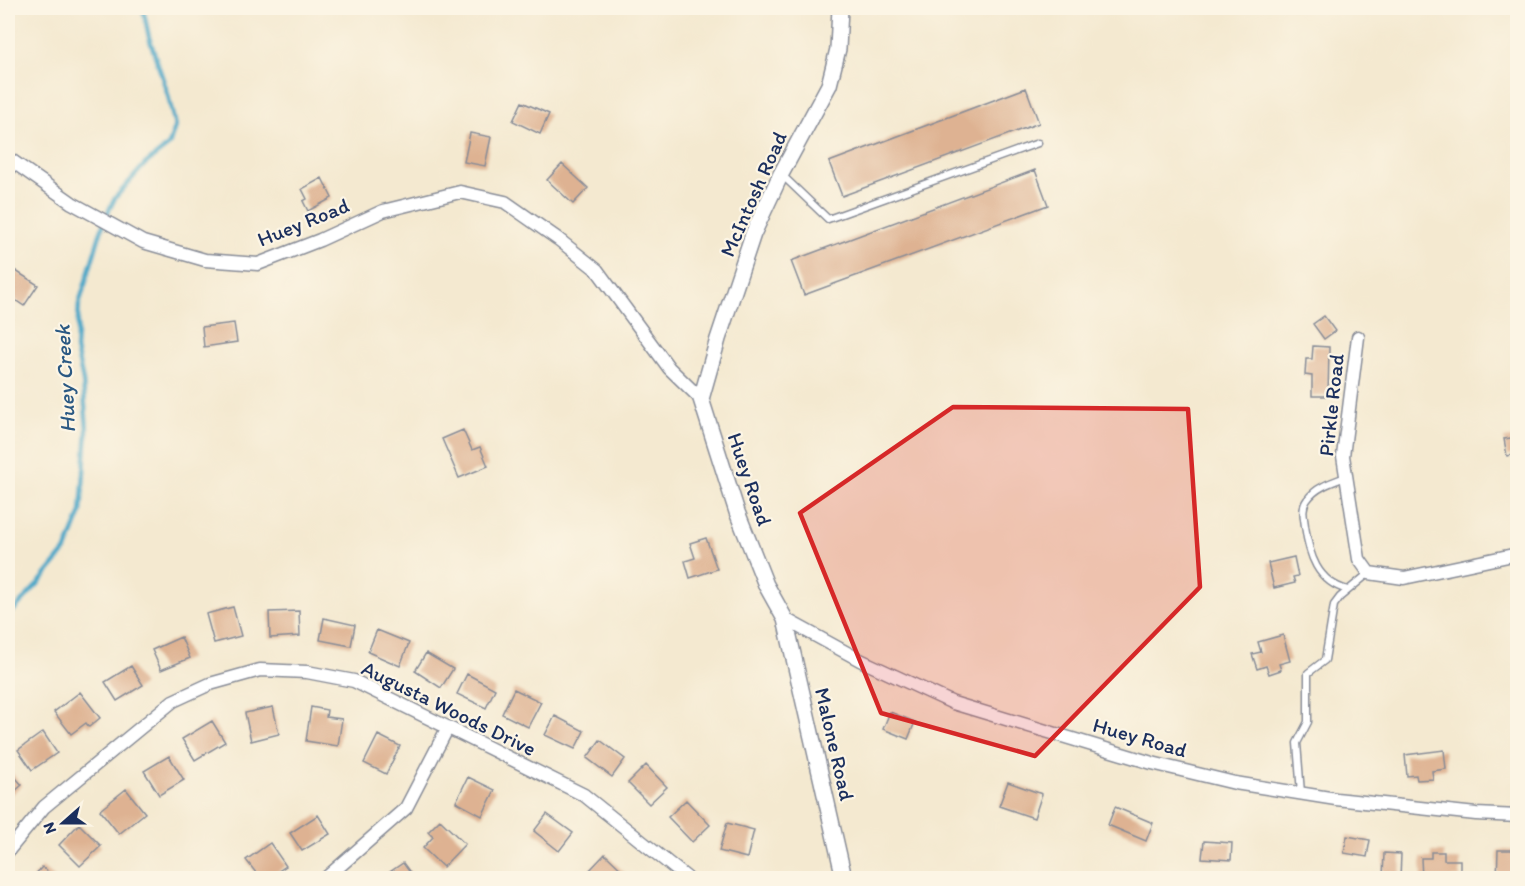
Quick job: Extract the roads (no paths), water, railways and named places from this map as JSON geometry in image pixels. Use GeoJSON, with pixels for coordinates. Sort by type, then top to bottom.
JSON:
{"type":"FeatureCollection","features":[{"type":"Feature","properties":{"kind":"street","name":"McIntosh Road"},"geometry":{"type":"LineString","coordinates":[[701,399],[718,339],[753,234],[781,174],[829,85],[838,49],[840,8]]}},
{"type":"Feature","properties":{"kind":"street","name":"Huey Road"},"geometry":{"type":"LineString","coordinates":[[8,158],[72,203],[143,242],[205,260],[258,264],[320,240],[383,211],[460,192],[505,202],[597,270],[669,368],[701,399],[737,512],[766,585],[785,619],[860,660],[953,703],[1152,764],[1235,783],[1301,793],[1394,805],[1518,816]]}},
{"type":"Feature","properties":{"kind":"street","name":"Pirkle Road"},"geometry":{"type":"LineString","coordinates":[[1358,337],[1343,456],[1359,559],[1369,573]]}},
{"type":"Feature","properties":{"kind":"street"},"geometry":{"type":"LineString","coordinates":[[1369,573],[1404,578],[1513,555],[1518,556]]}},
{"type":"Feature","properties":{"kind":"street","name":"Malone Road"},"geometry":{"type":"LineString","coordinates":[[785,619],[843,878]]}},
{"type":"Feature","properties":{"kind":"street","name":"Augusta Woods Drive"},"geometry":{"type":"LineString","coordinates":[[8,850],[44,807],[173,702],[210,684],[261,670],[307,672],[354,681],[448,727],[584,795],[687,879]]}},
{"type":"Feature","properties":{"kind":"street"},"geometry":{"type":"LineString","coordinates":[[327,879],[406,808],[448,727]]}},
{"type":"Feature","properties":{"kind":"lane"},"geometry":{"type":"LineString","coordinates":[[781,174],[828,219],[1038,143]]}},
{"type":"Feature","properties":{"kind":"lane"},"geometry":{"type":"LineString","coordinates":[[1346,477],[1315,491],[1303,507],[1307,540],[1314,565],[1337,587],[1348,590]]}},
{"type":"Feature","properties":{"kind":"lane"},"geometry":{"type":"LineString","coordinates":[[1301,793],[1297,743],[1308,722],[1308,673],[1325,660],[1334,605],[1340,597],[1369,573]]}},
{"type":"Feature","properties":{"kind":"waterway","name":"Huey Creek"},"geometry":{"type":"LineString","coordinates":[[8,614],[39,583],[66,550],[81,512],[87,430],[83,381],[76,349],[79,304],[105,218],[115,198],[145,164],[169,145],[175,126],[143,8]]}}]}
